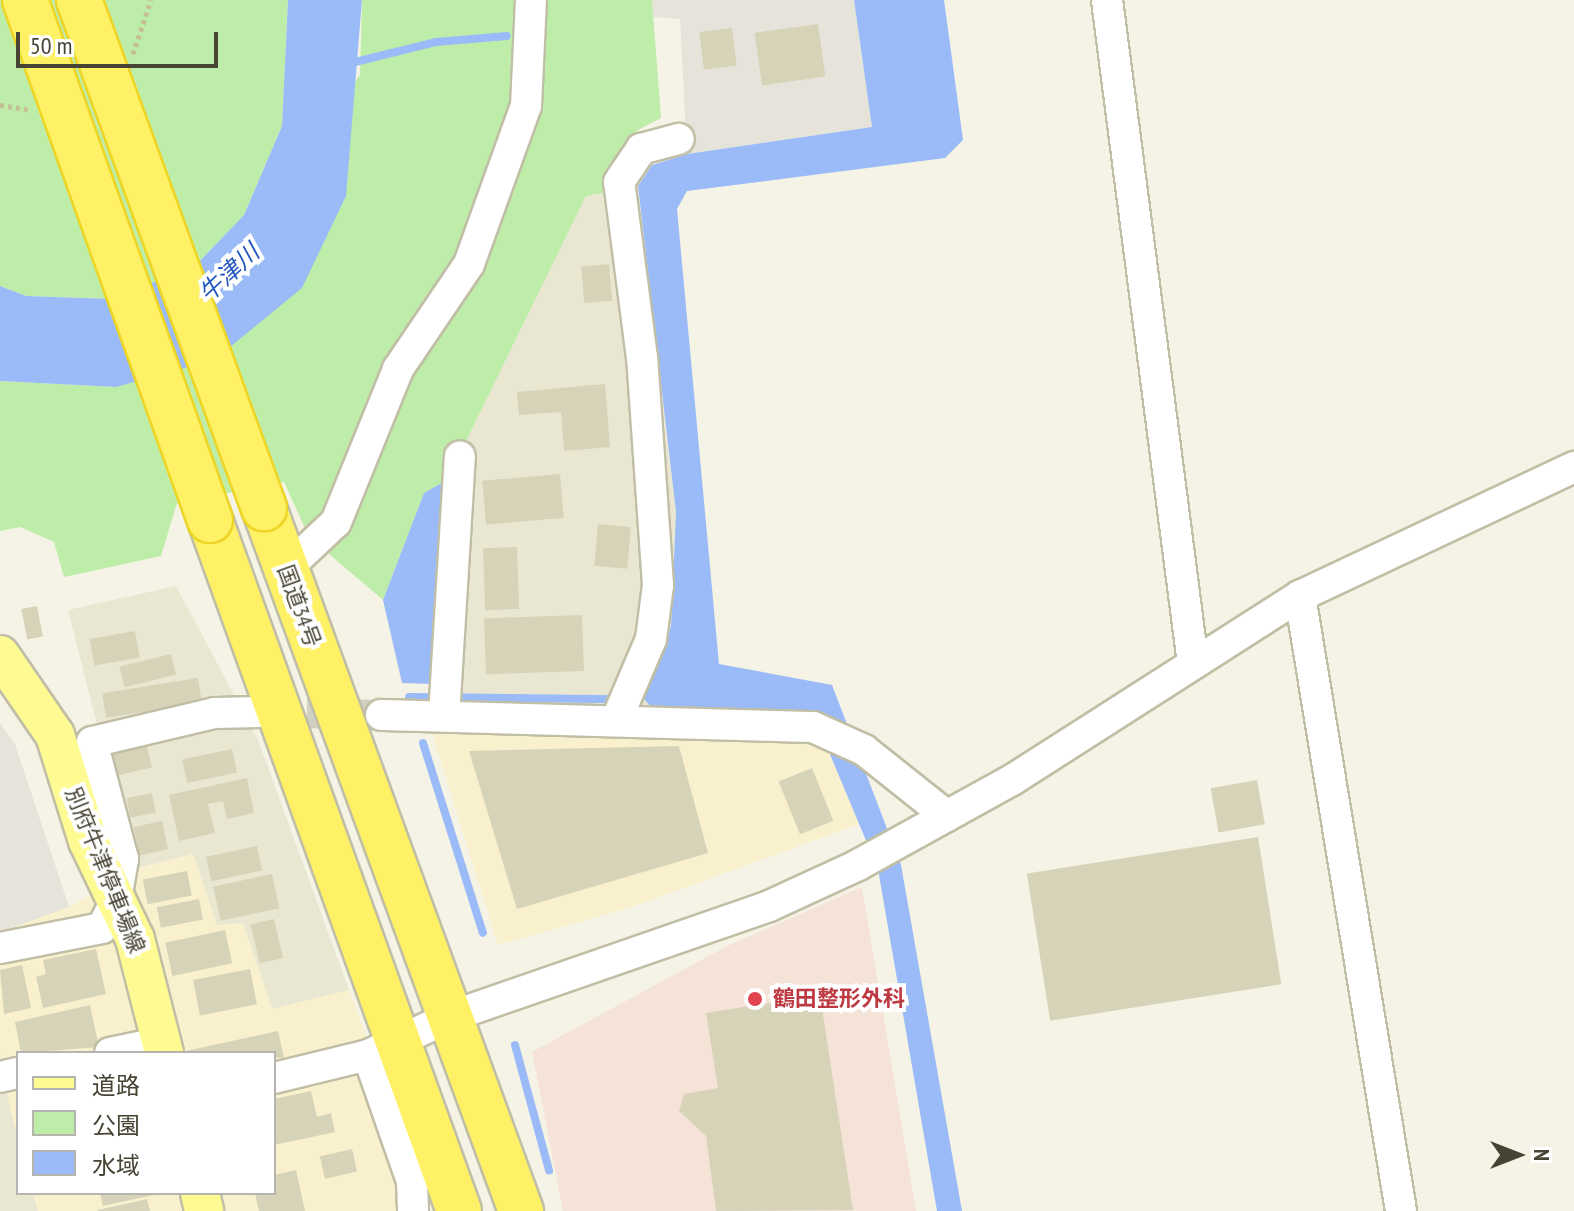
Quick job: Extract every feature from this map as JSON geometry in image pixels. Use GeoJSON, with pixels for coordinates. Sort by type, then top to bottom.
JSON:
{"type":"FeatureCollection","features":[{"type":"Feature","properties":{"kind":"highway"},"geometry":{"type":"LineString","coordinates":[[25,0],[210,520],[382,1048],[459,1211]]}},
{"type":"Feature","properties":{"kind":"highway","name":"国道34号"},"geometry":{"type":"LineString","coordinates":[[79,0],[521,1211]]}},
{"type":"Feature","properties":{"kind":"main road","name":"別府牛津停車場線"},"geometry":{"type":"LineString","coordinates":[[0,655],[55,735],[116,900],[135,939],[163,1048]]}},
{"type":"Feature","properties":{"kind":"street"},"geometry":{"type":"LineString","coordinates":[[285,570],[336,522],[398,369],[469,264],[526,106],[531,0]]}},
{"type":"Feature","properties":{"kind":"street"},"geometry":{"type":"LineString","coordinates":[[1107,0],[1193,663]]}},
{"type":"Feature","properties":{"kind":"street"},"geometry":{"type":"LineString","coordinates":[[616,721],[651,639],[658,585],[619,182],[641,149],[679,139]]}},
{"type":"Feature","properties":{"kind":"street"},"geometry":{"type":"LineString","coordinates":[[444,716],[460,456]]}},
{"type":"Feature","properties":{"kind":"street"},"geometry":{"type":"LineString","coordinates":[[276,1077],[382,1048],[452,1016],[769,906],[858,865],[901,844],[1300,596],[1574,467]]}},
{"type":"Feature","properties":{"kind":"street"},"geometry":{"type":"LineString","coordinates":[[1300,596],[1401,1211]]}},
{"type":"Feature","properties":{"kind":"street"},"geometry":{"type":"LineString","coordinates":[[0,948],[102,928],[116,900],[123,859],[92,742],[215,713],[260,712]]}},
{"type":"Feature","properties":{"kind":"street"},"geometry":{"type":"LineString","coordinates":[[381,715],[813,727],[864,750],[947,816]]}},
{"type":"Feature","properties":{"kind":"street"},"geometry":{"type":"LineString","coordinates":[[131,1051],[163,1048]]}},
{"type":"Feature","properties":{"kind":"street"},"geometry":{"type":"LineString","coordinates":[[382,1048],[412,1181],[413,1211]]}},
{"type":"Feature","properties":{"kind":"shaded area"},"geometry":{"type":"Polygon","coordinates":[[[652,0],[854,0],[872,127],[687,154],[680,19],[653,17],[652,0]]]}},
{"type":"Feature","properties":{"kind":"shaded area"},"geometry":{"type":"Polygon","coordinates":[[[638,186],[676,512],[671,626],[644,699],[652,708],[430,704],[447,480],[586,196],[638,186]]]}},
{"type":"Feature","properties":{"kind":"shaded area"},"geometry":{"type":"Polygon","coordinates":[[[176,586],[258,740],[349,990],[272,1009],[243,923],[217,926],[193,855],[134,869],[68,610],[176,586]]]}},
{"type":"Feature","properties":{"kind":"shaded area"},"geometry":{"type":"Polygon","coordinates":[[[430,704],[753,709],[816,721],[859,824],[632,907],[498,945],[432,733],[430,704]]]}},
{"type":"Feature","properties":{"kind":"shaded area"},"geometry":{"type":"Polygon","coordinates":[[[0,723],[15,744],[69,907],[0,932],[0,723]]]}},
{"type":"Feature","properties":{"kind":"shaded area"},"geometry":{"type":"Polygon","coordinates":[[[193,854],[217,925],[243,923],[272,1009],[349,990],[421,1181],[424,1211],[38,1211],[34,1195],[276,1195],[276,1051],[16,1051],[16,1132],[0,1053],[0,932],[69,907],[134,869],[193,854]]]}},
{"type":"Feature","properties":{"kind":"shaded area","name":"鶴田整形外科"},"geometry":{"type":"Polygon","coordinates":[[[862,887],[916,1211],[563,1211],[532,1052],[725,947],[862,887]]]}},
{"type":"Feature","properties":{"kind":"shaded area"},"geometry":{"type":"Polygon","coordinates":[[[0,1053],[16,1129],[16,1195],[34,1195],[38,1211],[0,1211],[0,1053]]]}},
{"type":"Feature","properties":{"kind":"green space"},"geometry":{"type":"Polygon","coordinates":[[[0,0],[288,0],[282,126],[244,215],[196,265],[112,299],[26,296],[0,286],[0,0]]]}},
{"type":"Feature","properties":{"kind":"green space"},"geometry":{"type":"Polygon","coordinates":[[[362,0],[652,0],[661,118],[638,130],[603,193],[586,196],[447,480],[424,493],[383,600],[309,537],[284,482],[177,503],[161,556],[64,577],[54,542],[20,527],[0,531],[0,381],[116,387],[360,75],[362,0]]]}},
{"type":"Feature","properties":{"kind":"water","name":"牛津川"},"geometry":{"type":"Polygon","coordinates":[[[288,0],[362,0],[346,196],[302,288],[214,360],[116,387],[0,381],[0,286],[26,296],[112,299],[196,265],[244,215],[282,126],[288,0]]]}},
{"type":"Feature","properties":{"kind":"water"},"geometry":{"type":"Polygon","coordinates":[[[854,0],[944,0],[963,140],[945,158],[687,191],[677,209],[719,664],[832,685],[901,865],[962,1211],[937,1211],[878,869],[816,721],[753,709],[652,708],[644,699],[671,626],[676,512],[638,186],[652,165],[687,154],[872,127],[854,0]]]}},
{"type":"Feature","properties":{"kind":"water"},"geometry":{"type":"Polygon","coordinates":[[[447,480],[434,684],[402,683],[383,600],[424,493],[447,480]]]}},
{"type":"Feature","properties":{"kind":"building"},"geometry":{"type":"Polygon","coordinates":[[[818,24],[825,76],[762,85],[755,33],[818,24]]]}},
{"type":"Feature","properties":{"kind":"building"},"geometry":{"type":"Polygon","coordinates":[[[732,28],[737,66],[704,70],[699,32],[732,28]]]}},
{"type":"Feature","properties":{"kind":"building"},"geometry":{"type":"Polygon","coordinates":[[[609,264],[612,301],[584,303],[581,266],[609,264]]]}},
{"type":"Feature","properties":{"kind":"building"},"geometry":{"type":"Polygon","coordinates":[[[605,384],[610,447],[564,451],[561,412],[519,415],[517,392],[605,384]]]}},
{"type":"Feature","properties":{"kind":"building"},"geometry":{"type":"Polygon","coordinates":[[[560,474],[564,518],[486,525],[482,481],[560,474]]]}},
{"type":"Feature","properties":{"kind":"building"},"geometry":{"type":"Polygon","coordinates":[[[598,524],[631,527],[627,569],[594,566],[598,524]]]}},
{"type":"Feature","properties":{"kind":"building"},"geometry":{"type":"Polygon","coordinates":[[[517,547],[519,609],[485,610],[483,548],[517,547]]]}},
{"type":"Feature","properties":{"kind":"building"},"geometry":{"type":"Polygon","coordinates":[[[37,606],[43,636],[27,639],[21,609],[37,606]]]}},
{"type":"Feature","properties":{"kind":"building"},"geometry":{"type":"Polygon","coordinates":[[[582,615],[584,671],[486,674],[484,618],[582,615]]]}},
{"type":"Feature","properties":{"kind":"building"},"geometry":{"type":"Polygon","coordinates":[[[135,631],[140,658],[94,666],[90,639],[135,631]]]}},
{"type":"Feature","properties":{"kind":"building"},"geometry":{"type":"Polygon","coordinates":[[[171,654],[176,674],[125,687],[120,667],[171,654]]]}},
{"type":"Feature","properties":{"kind":"building"},"geometry":{"type":"Polygon","coordinates":[[[198,678],[202,703],[106,718],[102,693],[198,678]]]}},
{"type":"Feature","properties":{"kind":"building"},"geometry":{"type":"Polygon","coordinates":[[[145,739],[152,767],[118,776],[111,747],[145,739]]]}},
{"type":"Feature","properties":{"kind":"building"},"geometry":{"type":"Polygon","coordinates":[[[679,746],[708,853],[517,909],[469,751],[679,746]]]}},
{"type":"Feature","properties":{"kind":"building"},"geometry":{"type":"Polygon","coordinates":[[[232,749],[237,772],[187,783],[182,760],[232,749]]]}},
{"type":"Feature","properties":{"kind":"building"},"geometry":{"type":"Polygon","coordinates":[[[812,768],[833,821],[800,834],[779,781],[812,768]]]}},
{"type":"Feature","properties":{"kind":"building"},"geometry":{"type":"Polygon","coordinates":[[[247,778],[254,813],[227,819],[223,801],[208,804],[215,833],[179,841],[169,795],[247,778]]]}},
{"type":"Feature","properties":{"kind":"building"},"geometry":{"type":"Polygon","coordinates":[[[1257,780],[1265,824],[1219,832],[1211,788],[1257,780]]]}},
{"type":"Feature","properties":{"kind":"building"},"geometry":{"type":"Polygon","coordinates":[[[152,793],[156,813],[130,818],[126,798],[152,793]]]}},
{"type":"Feature","properties":{"kind":"building"},"geometry":{"type":"Polygon","coordinates":[[[162,821],[168,849],[140,855],[134,827],[162,821]]]}},
{"type":"Feature","properties":{"kind":"building"},"geometry":{"type":"Polygon","coordinates":[[[1258,837],[1281,984],[1050,1021],[1027,874],[1258,837]]]}},
{"type":"Feature","properties":{"kind":"building"},"geometry":{"type":"Polygon","coordinates":[[[257,846],[262,870],[211,881],[206,857],[257,846]]]}},
{"type":"Feature","properties":{"kind":"building"},"geometry":{"type":"Polygon","coordinates":[[[187,871],[192,896],[148,904],[143,880],[187,871]]]}},
{"type":"Feature","properties":{"kind":"building"},"geometry":{"type":"Polygon","coordinates":[[[272,874],[279,908],[221,921],[213,886],[272,874]]]}},
{"type":"Feature","properties":{"kind":"building"},"geometry":{"type":"Polygon","coordinates":[[[199,899],[203,920],[161,928],[157,907],[199,899]]]}},
{"type":"Feature","properties":{"kind":"building"},"geometry":{"type":"Polygon","coordinates":[[[274,919],[283,958],[260,963],[251,924],[274,919]]]}},
{"type":"Feature","properties":{"kind":"building"},"geometry":{"type":"Polygon","coordinates":[[[225,930],[232,963],[172,976],[165,943],[225,930]]]}},
{"type":"Feature","properties":{"kind":"building"},"geometry":{"type":"Polygon","coordinates":[[[96,949],[106,994],[43,1008],[36,977],[46,974],[43,960],[96,949]]]}},
{"type":"Feature","properties":{"kind":"building"},"geometry":{"type":"Polygon","coordinates":[[[22,965],[31,1008],[4,1014],[0,970],[22,965]]]}},
{"type":"Feature","properties":{"kind":"building"},"geometry":{"type":"Polygon","coordinates":[[[250,969],[257,1004],[200,1015],[193,980],[250,969]]]}},
{"type":"Feature","properties":{"kind":"building","name":"鶴田整形外科"},"geometry":{"type":"Polygon","coordinates":[[[820,995],[853,1210],[716,1211],[706,1136],[679,1111],[684,1094],[718,1088],[706,1013],[820,995]]]}},
{"type":"Feature","properties":{"kind":"building"},"geometry":{"type":"Polygon","coordinates":[[[90,1005],[99,1047],[21,1051],[15,1022],[90,1005]]]}},
{"type":"Feature","properties":{"kind":"building"},"geometry":{"type":"Polygon","coordinates":[[[278,1031],[284,1058],[276,1058],[276,1051],[186,1051],[278,1031]]]}},
{"type":"Feature","properties":{"kind":"building"},"geometry":{"type":"Polygon","coordinates":[[[311,1091],[317,1117],[331,1113],[335,1132],[276,1145],[276,1099],[311,1091]]]}},
{"type":"Feature","properties":{"kind":"building"},"geometry":{"type":"Polygon","coordinates":[[[352,1149],[357,1171],[325,1179],[320,1156],[352,1149]]]}},
{"type":"Feature","properties":{"kind":"building"},"geometry":{"type":"Polygon","coordinates":[[[296,1170],[305,1211],[259,1211],[255,1195],[276,1195],[276,1175],[296,1170]]]}},
{"type":"Feature","properties":{"kind":"building"},"geometry":{"type":"Polygon","coordinates":[[[100,1195],[153,1195],[103,1206],[100,1195]]]}},
{"type":"Feature","properties":{"kind":"building"},"geometry":{"type":"Polygon","coordinates":[[[147,1199],[150,1211],[98,1211],[98,1210],[147,1199]]]}},
{"type":"Feature","properties":{"kind":"waterway"},"geometry":{"type":"LineString","coordinates":[[351,63],[436,42],[507,36]]}},
{"type":"Feature","properties":{"kind":"waterway"},"geometry":{"type":"LineString","coordinates":[[409,697],[616,699]]}},
{"type":"Feature","properties":{"kind":"waterway"},"geometry":{"type":"LineString","coordinates":[[423,743],[483,933]]}},
{"type":"Feature","properties":{"kind":"waterway"},"geometry":{"type":"LineString","coordinates":[[515,1045],[549,1170]]}},
{"type":"Feature","properties":{"kind":"tunnel"},"geometry":{"type":"LineString","coordinates":[[262,712],[381,715]]}},
{"type":"Feature","properties":{"kind":"place","name":"鶴田整形外科"},"geometry":{"type":"Point","coordinates":[755,999]}}]}
